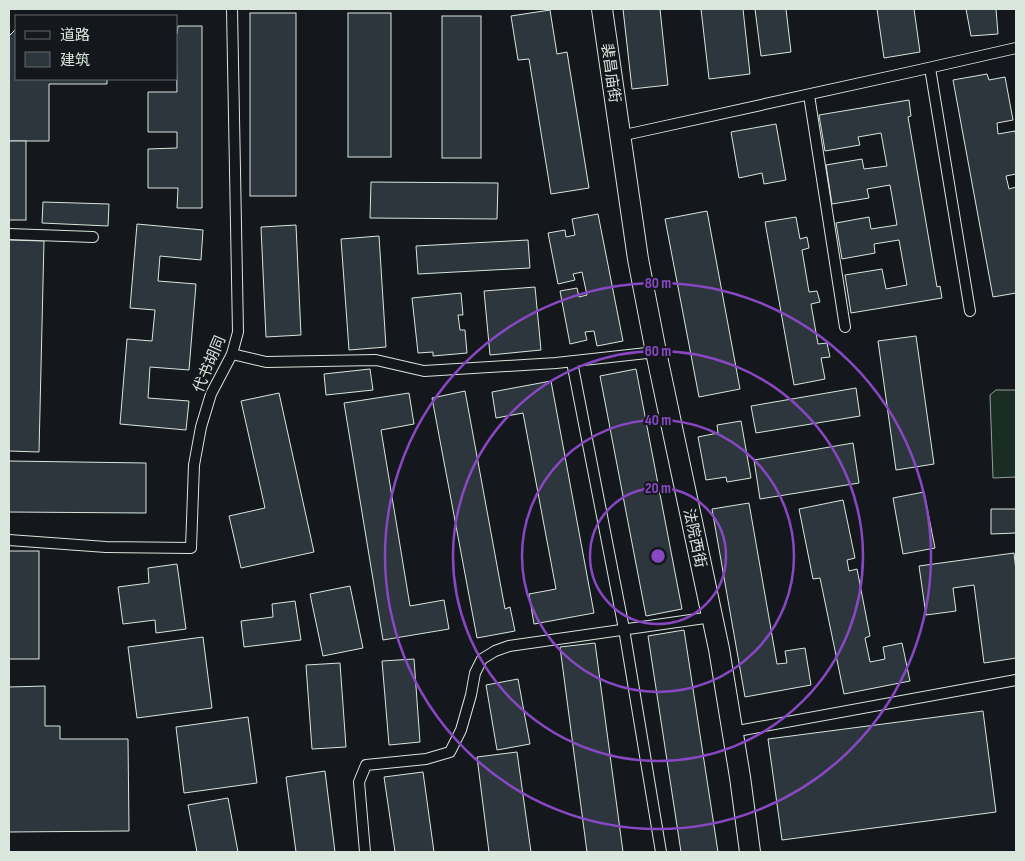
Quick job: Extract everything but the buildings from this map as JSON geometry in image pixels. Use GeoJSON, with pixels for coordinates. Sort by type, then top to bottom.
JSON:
{"type":"FeatureCollection","features":[{"type":"Feature","properties":{"kind":"street","name":"裴昌庙街"},"geometry":{"type":"LineString","coordinates":[[602,9],[620,136]]}},
{"type":"Feature","properties":{"kind":"street","name":"法院西街"},"geometry":{"type":"LineString","coordinates":[[620,136],[638,259],[719,649],[750,852]]}},
{"type":"Feature","properties":{"kind":"lane","name":"代书胡同"},"geometry":{"type":"LineString","coordinates":[[9,540],[106,547],[191,548],[194,464],[201,427],[211,394],[232,354],[238,332],[232,9]]}},
{"type":"Feature","properties":{"kind":"lane"},"geometry":{"type":"LineString","coordinates":[[620,136],[1016,48]]}},
{"type":"Feature","properties":{"kind":"lane"},"geometry":{"type":"LineString","coordinates":[[930,68],[970,311]]}},
{"type":"Feature","properties":{"kind":"lane"},"geometry":{"type":"LineString","coordinates":[[809,95],[845,327]]}},
{"type":"Feature","properties":{"kind":"lane"},"geometry":{"type":"LineString","coordinates":[[9,234],[93,237]]}},
{"type":"Feature","properties":{"kind":"lane"},"geometry":{"type":"LineString","coordinates":[[232,354],[266,362],[376,360],[424,371],[572,362],[656,352]]}},
{"type":"Feature","properties":{"kind":"lane"},"geometry":{"type":"LineString","coordinates":[[572,362],[624,629],[661,852]]}},
{"type":"Feature","properties":{"kind":"lane"},"geometry":{"type":"LineString","coordinates":[[365,852],[359,782],[366,765],[426,759],[450,752],[461,730],[475,673],[482,659],[508,646],[712,617]]}},
{"type":"Feature","properties":{"kind":"lane"},"geometry":{"type":"LineString","coordinates":[[732,732],[1016,680]]}},
{"type":"Feature","properties":{"kind":"green space"},"geometry":{"type":"Polygon","coordinates":[[[996,390],[1016,390],[1016,477],[993,478],[990,395],[996,390]]]}}]}
